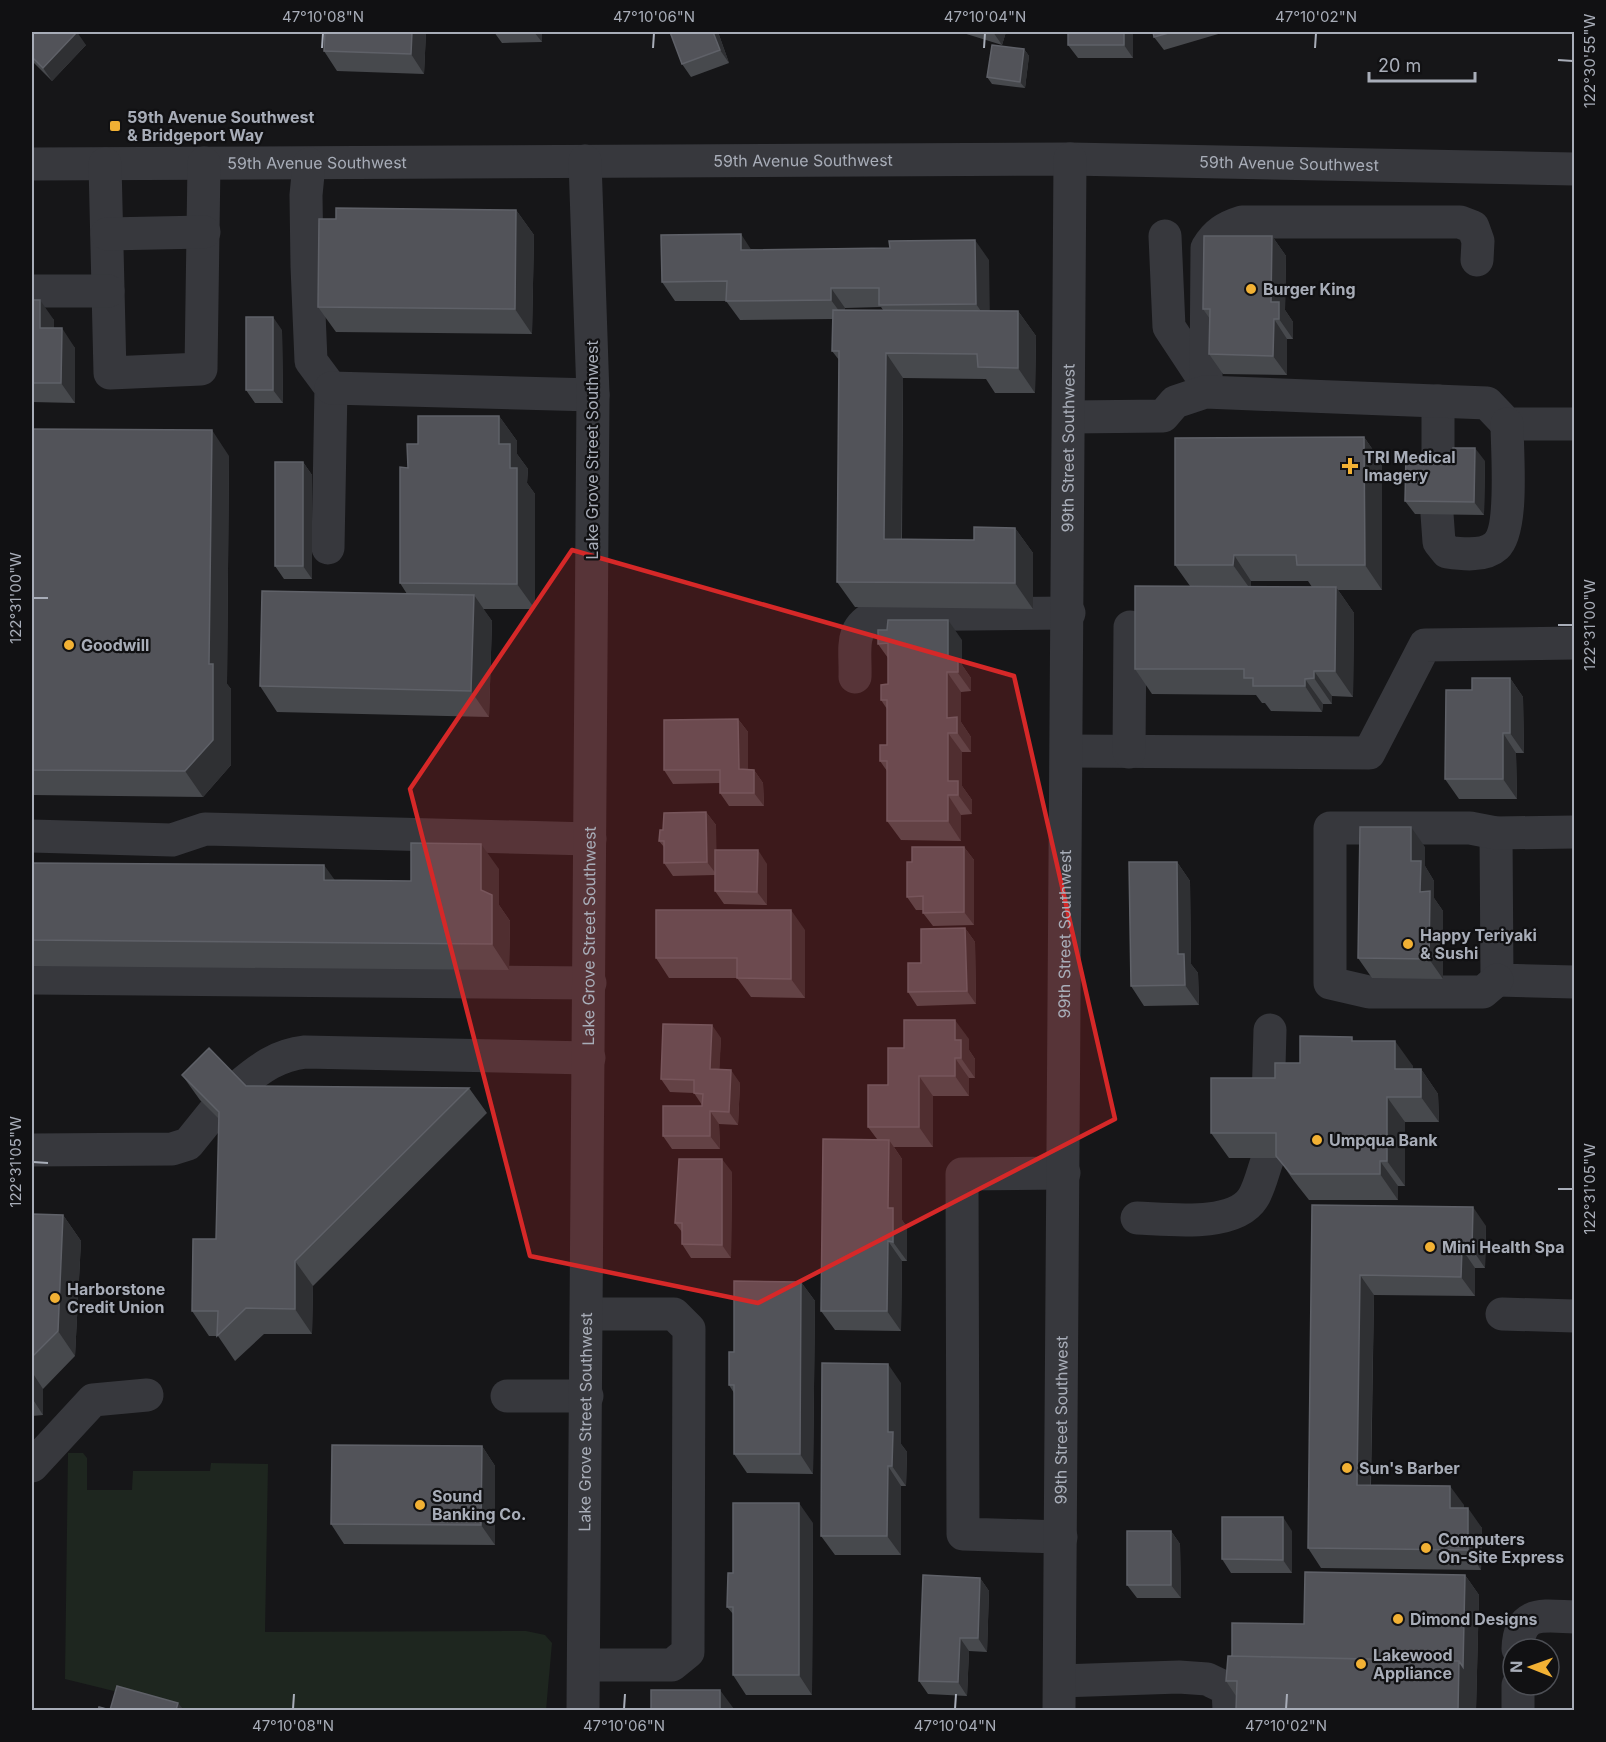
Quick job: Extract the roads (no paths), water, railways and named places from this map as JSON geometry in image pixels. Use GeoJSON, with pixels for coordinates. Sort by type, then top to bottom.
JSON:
{"type":"FeatureCollection","features":[{"type":"Feature","properties":{"kind":"street","name":"59th Avenue Southwest"},"geometry":{"type":"LineString","coordinates":[[32,164],[1070,159],[1575,169]]}},
{"type":"Feature","properties":{"kind":"street","name":"99th Street Southwest"},"geometry":{"type":"LineString","coordinates":[[1060,1696],[1071,417],[1070,159]]}},
{"type":"Feature","properties":{"kind":"street","name":"Lake Grove Street Southwest"},"geometry":{"type":"LineString","coordinates":[[584,1710],[593,395],[585,161]]}},
{"type":"Feature","properties":{"kind":"street"},"geometry":{"type":"LineString","coordinates":[[105,164],[110,373],[201,369],[204,163]]}},
{"type":"Feature","properties":{"kind":"street"},"geometry":{"type":"LineString","coordinates":[[309,164],[306,195],[306,254],[311,361],[331,388],[328,548]]}},
{"type":"Feature","properties":{"kind":"street"},"geometry":{"type":"LineString","coordinates":[[1206,388],[1207,248],[1213,238],[1226,227],[1242,222],[1460,222],[1473,227],[1478,241],[1477,261]]}},
{"type":"Feature","properties":{"kind":"street"},"geometry":{"type":"LineString","coordinates":[[107,234],[204,232]]}},
{"type":"Feature","properties":{"kind":"street"},"geometry":{"type":"LineString","coordinates":[[1165,236],[1169,327],[1206,388]]}},
{"type":"Feature","properties":{"kind":"street"},"geometry":{"type":"LineString","coordinates":[[32,291],[108,291]]}},
{"type":"Feature","properties":{"kind":"street"},"geometry":{"type":"LineString","coordinates":[[331,388],[593,395]]}},
{"type":"Feature","properties":{"kind":"street"},"geometry":{"type":"LineString","coordinates":[[1071,417],[1163,416],[1175,402],[1206,388],[1487,403],[1507,424],[1506,522],[1501,540],[1494,548],[1485,552],[1447,552],[1438,542],[1437,514]]}},
{"type":"Feature","properties":{"kind":"street"},"geometry":{"type":"LineString","coordinates":[[1438,401],[1438,468]]}},
{"type":"Feature","properties":{"kind":"street"},"geometry":{"type":"LineString","coordinates":[[1507,424],[1575,424]]}},
{"type":"Feature","properties":{"kind":"street"},"geometry":{"type":"LineString","coordinates":[[855,677],[857,629],[865,620],[878,615],[1069,613]]}},
{"type":"Feature","properties":{"kind":"street"},"geometry":{"type":"LineString","coordinates":[[1129,752],[1130,627]]}},
{"type":"Feature","properties":{"kind":"street"},"geometry":{"type":"LineString","coordinates":[[1068,752],[1369,753],[1425,645],[1575,643]]}},
{"type":"Feature","properties":{"kind":"street"},"geometry":{"type":"LineString","coordinates":[[1575,832],[1496,833],[1470,828],[1330,828],[1330,983],[1369,992],[1483,992],[1497,980],[1575,982]]}},
{"type":"Feature","properties":{"kind":"street"},"geometry":{"type":"LineString","coordinates":[[32,836],[172,840],[205,830],[590,839]]}},
{"type":"Feature","properties":{"kind":"street"},"geometry":{"type":"LineString","coordinates":[[1496,833],[1497,980]]}},
{"type":"Feature","properties":{"kind":"street"},"geometry":{"type":"LineString","coordinates":[[32,978],[590,983]]}},
{"type":"Feature","properties":{"kind":"street"},"geometry":{"type":"LineString","coordinates":[[1268,1103],[1270,1030]]}},
{"type":"Feature","properties":{"kind":"street"},"geometry":{"type":"LineString","coordinates":[[239,1086],[263,1065],[288,1054],[305,1052],[589,1058]]}},
{"type":"Feature","properties":{"kind":"street"},"geometry":{"type":"LineString","coordinates":[[32,1150],[172,1149],[188,1144],[213,1113]]}},
{"type":"Feature","properties":{"kind":"street"},"geometry":{"type":"LineString","coordinates":[[1137,1218],[1208,1219],[1233,1215],[1252,1199],[1268,1158]]}},
{"type":"Feature","properties":{"kind":"street"},"geometry":{"type":"LineString","coordinates":[[1061,1537],[963,1534],[962,1174],[1064,1173]]}},
{"type":"Feature","properties":{"kind":"street"},"geometry":{"type":"LineString","coordinates":[[584,1665],[672,1665],[688,1652],[689,1329],[674,1314],[587,1314]]}},
{"type":"Feature","properties":{"kind":"street"},"geometry":{"type":"LineString","coordinates":[[1502,1314],[1575,1316]]}},
{"type":"Feature","properties":{"kind":"street"},"geometry":{"type":"LineString","coordinates":[[32,1466],[93,1400],[147,1395]]}},
{"type":"Feature","properties":{"kind":"street"},"geometry":{"type":"LineString","coordinates":[[507,1396],[587,1396]]}},
{"type":"Feature","properties":{"kind":"street"},"geometry":{"type":"LineString","coordinates":[[1520,1637],[1521,1627],[1536,1616],[1575,1617]]}},
{"type":"Feature","properties":{"kind":"street"},"geometry":{"type":"LineString","coordinates":[[1060,1696],[1102,1678],[1207,1679],[1228,1689],[1229,1710]]}},
{"type":"Feature","properties":{"kind":"place","name":"59th Avenue Southwest & Bridgeport Way"},"geometry":{"type":"Point","coordinates":[115,126]}},
{"type":"Feature","properties":{"kind":"place","name":"Burger King"},"geometry":{"type":"Point","coordinates":[1251,289]}},
{"type":"Feature","properties":{"kind":"place","name":"TRI Medical Imagery"},"geometry":{"type":"Point","coordinates":[1350,466]}},
{"type":"Feature","properties":{"kind":"place","name":"Goodwill"},"geometry":{"type":"Point","coordinates":[69,645]}},
{"type":"Feature","properties":{"kind":"place","name":"Happy Teriyaki & Sushi"},"geometry":{"type":"Point","coordinates":[1408,944]}},
{"type":"Feature","properties":{"kind":"place","name":"Umpqua Bank"},"geometry":{"type":"Point","coordinates":[1317,1140]}},
{"type":"Feature","properties":{"kind":"place","name":"Mini Health Spa"},"geometry":{"type":"Point","coordinates":[1430,1247]}},
{"type":"Feature","properties":{"kind":"place","name":"Harborstone Credit Union"},"geometry":{"type":"Point","coordinates":[55,1298]}},
{"type":"Feature","properties":{"kind":"place","name":"Sun's Barber"},"geometry":{"type":"Point","coordinates":[1347,1468]}},
{"type":"Feature","properties":{"kind":"place","name":"Sound Banking Co."},"geometry":{"type":"Point","coordinates":[420,1505]}},
{"type":"Feature","properties":{"kind":"place","name":"Computers On-Site Express"},"geometry":{"type":"Point","coordinates":[1426,1548]}},
{"type":"Feature","properties":{"kind":"place","name":"Dimond Designs"},"geometry":{"type":"Point","coordinates":[1398,1619]}},
{"type":"Feature","properties":{"kind":"place","name":"Lakewood Appliance"},"geometry":{"type":"Point","coordinates":[1361,1664]}}]}
